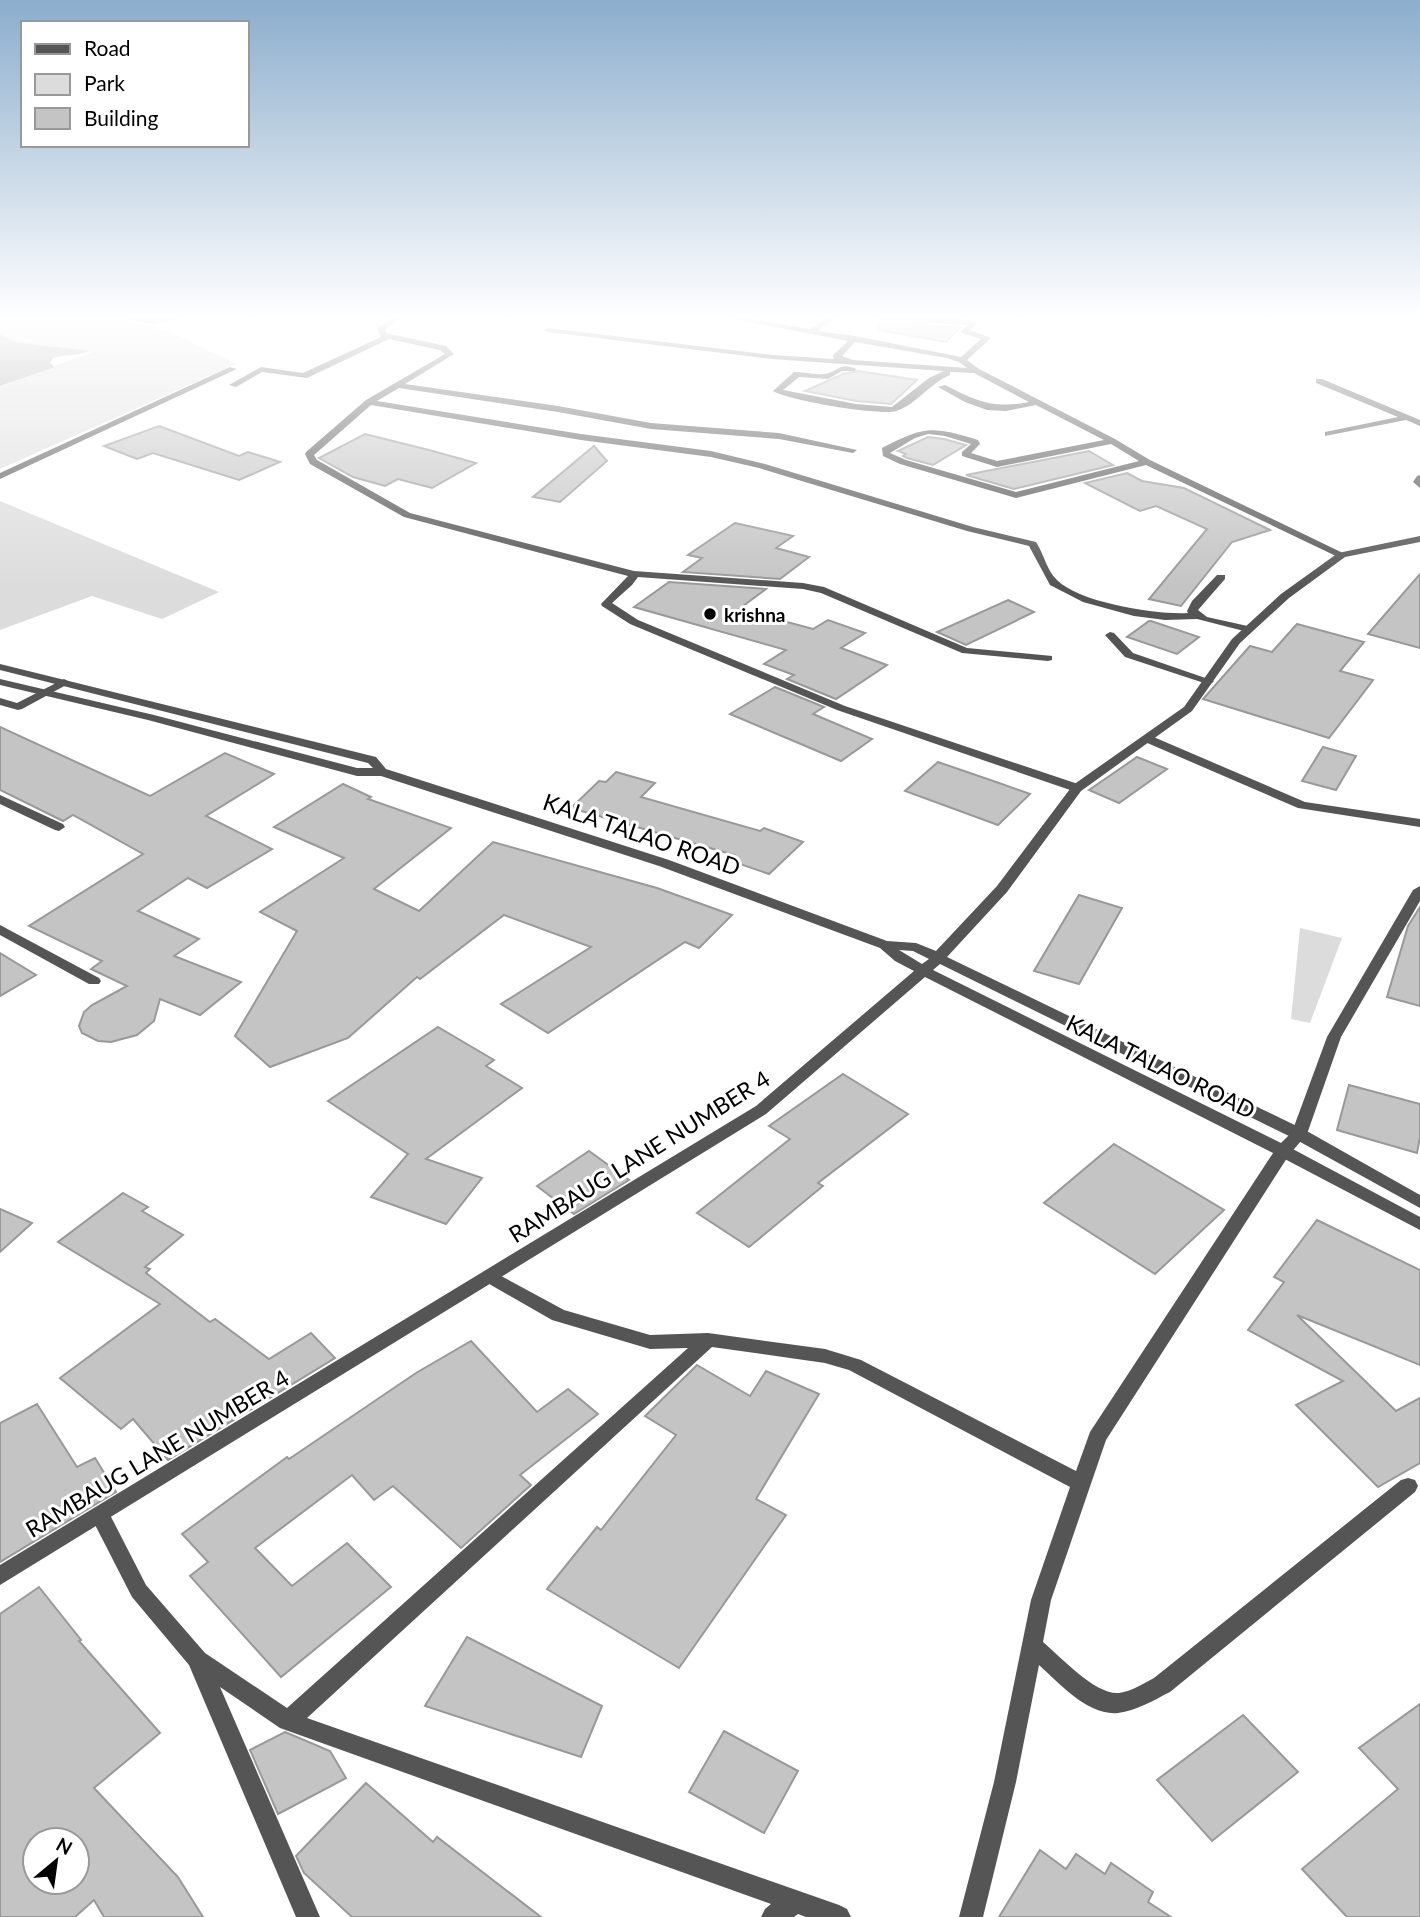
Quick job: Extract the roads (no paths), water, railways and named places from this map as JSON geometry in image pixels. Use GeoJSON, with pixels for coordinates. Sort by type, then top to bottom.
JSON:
{"type":"FeatureCollection","features":[{"type":"Feature","properties":{"kind":"street"},"geometry":{"type":"LineString","coordinates":[[0,477],[150,407]]}},
{"type":"Feature","properties":{"kind":"street"},"geometry":{"type":"LineString","coordinates":[[364,407],[350,421],[315,446],[309,454],[313,462],[407,515],[634,574],[803,586],[824,590],[966,651],[1048,658]]}},
{"type":"Feature","properties":{"kind":"street"},"geometry":{"type":"LineString","coordinates":[[402,407],[555,433],[711,454],[762,466],[970,529],[1033,544],[1049,578],[1058,587],[1097,604],[1161,618],[1198,616],[1248,629]]}},
{"type":"Feature","properties":{"kind":"street"},"geometry":{"type":"LineString","coordinates":[[548,407],[651,426],[779,436],[853,450]]}},
{"type":"Feature","properties":{"kind":"street"},"geometry":{"type":"LineString","coordinates":[[866,407],[887,411],[893,407]]}},
{"type":"Feature","properties":{"kind":"street"},"geometry":{"type":"LineString","coordinates":[[988,407],[994,410],[1009,407]]}},
{"type":"Feature","properties":{"kind":"street"},"geometry":{"type":"LineString","coordinates":[[1044,407],[1112,441],[1147,462],[1342,555]]}},
{"type":"Feature","properties":{"kind":"street"},"geometry":{"type":"LineString","coordinates":[[1384,407],[1420,423]]}},
{"type":"Feature","properties":{"kind":"street"},"geometry":{"type":"LineString","coordinates":[[1328,435],[1407,417]]}},
{"type":"Feature","properties":{"kind":"street"},"geometry":{"type":"LineString","coordinates":[[1112,441],[997,464],[965,454],[975,442],[933,429],[923,430],[885,450],[886,454],[893,458],[1016,495],[1147,462]]}},
{"type":"Feature","properties":{"kind":"street"},"geometry":{"type":"LineString","coordinates":[[1420,478],[1420,485]]}},
{"type":"Feature","properties":{"kind":"street","name":"RAMBAUG LANE NUMBER 4"},"geometry":{"type":"LineString","coordinates":[[0,1576],[761,1110],[938,958],[1002,889],[1077,789],[1188,709],[1248,629],[1285,596],[1342,555],[1420,539]]}},
{"type":"Feature","properties":{"kind":"street"},"geometry":{"type":"LineString","coordinates":[[634,574],[631,583],[608,599],[606,604],[634,622],[841,708],[1077,789]]}},
{"type":"Feature","properties":{"kind":"street"},"geometry":{"type":"LineString","coordinates":[[1198,616],[1192,611],[1196,603],[1221,577]]}},
{"type":"Feature","properties":{"kind":"street"},"geometry":{"type":"LineString","coordinates":[[1110,635],[1129,655],[1208,681]]}},
{"type":"Feature","properties":{"kind":"street","name":"KALA TALAO ROAD"},"geometry":{"type":"LineString","coordinates":[[0,667],[372,760],[382,772]]}},
{"type":"Feature","properties":{"kind":"street","name":"KALA TALAO ROAD"},"geometry":{"type":"LineString","coordinates":[[0,682],[48,691],[357,772],[382,772],[664,863],[885,945],[916,947],[1299,1134],[1420,1202]]}},
{"type":"Feature","properties":{"kind":"street"},"geometry":{"type":"LineString","coordinates":[[0,701],[18,707],[64,682]]}},
{"type":"Feature","properties":{"kind":"street"},"geometry":{"type":"LineString","coordinates":[[1149,739],[1303,805],[1420,824]]}},
{"type":"Feature","properties":{"kind":"street"},"geometry":{"type":"LineString","coordinates":[[0,799],[59,827]]}},
{"type":"Feature","properties":{"kind":"street"},"geometry":{"type":"LineString","coordinates":[[971,1917],[1005,1782],[1041,1600],[1097,1437],[1283,1151],[1299,1134],[1334,1037],[1420,890]]}},
{"type":"Feature","properties":{"kind":"street"},"geometry":{"type":"LineString","coordinates":[[0,929],[94,981]]}},
{"type":"Feature","properties":{"kind":"street","name":"KALA TALAO ROAD"},"geometry":{"type":"LineString","coordinates":[[885,945],[900,958],[922,970],[1283,1151],[1420,1224]]}},
{"type":"Feature","properties":{"kind":"street"},"geometry":{"type":"LineString","coordinates":[[490,1276],[558,1315],[650,1342],[708,1340],[814,1354],[855,1365],[1081,1483]]}},
{"type":"Feature","properties":{"kind":"street"},"geometry":{"type":"LineString","coordinates":[[288,1721],[708,1340]]}},
{"type":"Feature","properties":{"kind":"street"},"geometry":{"type":"LineString","coordinates":[[1032,1646],[1093,1696],[1113,1703],[1133,1698],[1162,1685],[1408,1486]]}},
{"type":"Feature","properties":{"kind":"street"},"geometry":{"type":"LineString","coordinates":[[100,1515],[139,1591],[198,1660],[288,1721],[839,1917]]}},
{"type":"Feature","properties":{"kind":"street"},"geometry":{"type":"LineString","coordinates":[[198,1660],[308,1917]]}},
{"type":"Feature","properties":{"kind":"street"},"geometry":{"type":"LineString","coordinates":[[773,1917],[796,1902]]}},
{"type":"Feature","properties":{"kind":"place","name":"krishna"},"geometry":{"type":"Point","coordinates":[710,614]}}]}
